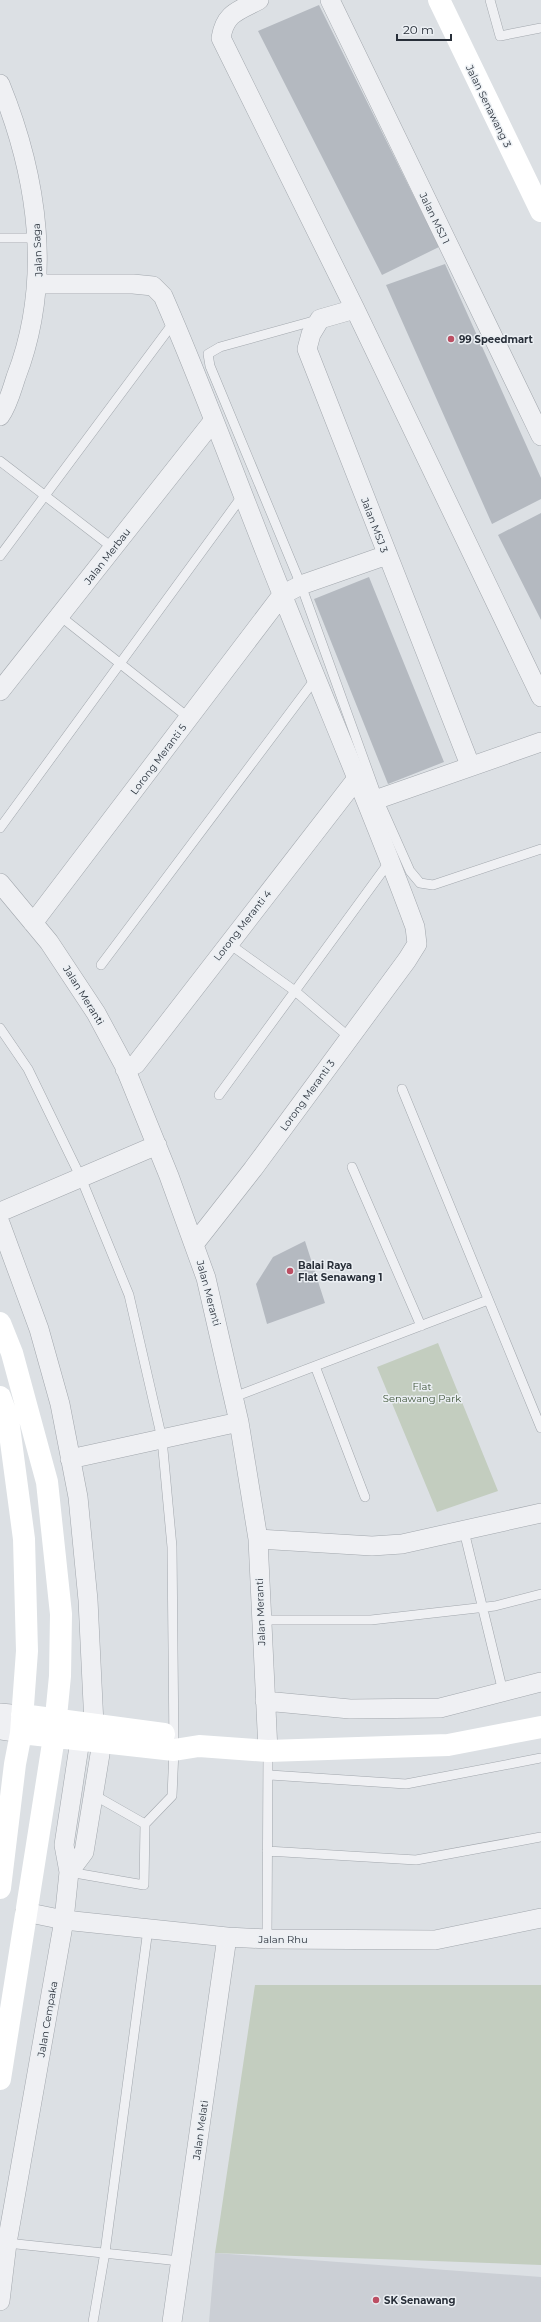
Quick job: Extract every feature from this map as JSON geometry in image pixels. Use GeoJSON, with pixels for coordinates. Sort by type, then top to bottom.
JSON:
{"type":"FeatureCollection","features":[{"type":"Feature","properties":{"kind":"street"},"geometry":{"type":"LineString","coordinates":[[260,0],[233,13],[223,24],[220,38],[355,309],[541,697]]}},
{"type":"Feature","properties":{"kind":"street","name":"Jalan MSJ 1"},"geometry":{"type":"LineString","coordinates":[[330,0],[541,436]]}},
{"type":"Feature","properties":{"kind":"street","name":"Jalan Senawang 3"},"geometry":{"type":"LineString","coordinates":[[439,0],[541,211]]}},
{"type":"Feature","properties":{"kind":"street","name":"Jalan Saga"},"geometry":{"type":"LineString","coordinates":[[0,84],[17,125],[34,205],[38,284],[25,355],[0,416]]}},
{"type":"Feature","properties":{"kind":"street"},"geometry":{"type":"LineString","coordinates":[[38,284],[133,284],[153,286],[162,296],[214,420],[282,595],[358,777],[390,860]]}},
{"type":"Feature","properties":{"kind":"street"},"geometry":{"type":"LineString","coordinates":[[320,320],[355,309]]}},
{"type":"Feature","properties":{"kind":"street","name":"Jalan MSJ 3"},"geometry":{"type":"LineString","coordinates":[[320,320],[311,334],[307,349],[470,765]]}},
{"type":"Feature","properties":{"kind":"street","name":"Jalan Merbau"},"geometry":{"type":"LineString","coordinates":[[0,691],[214,420]]}},
{"type":"Feature","properties":{"kind":"street"},"geometry":{"type":"LineString","coordinates":[[282,595],[301,585],[387,555]]}},
{"type":"Feature","properties":{"kind":"street","name":"Lorong Meranti 5"},"geometry":{"type":"LineString","coordinates":[[33,923],[282,595]]}},
{"type":"Feature","properties":{"kind":"street"},"geometry":{"type":"LineString","coordinates":[[378,799],[470,765],[541,742]]}},
{"type":"Feature","properties":{"kind":"street","name":"Lorong Meranti 4"},"geometry":{"type":"LineString","coordinates":[[125,1069],[136,1064],[228,943],[358,777]]}},
{"type":"Feature","properties":{"kind":"street","name":"Lorong Meranti 3"},"geometry":{"type":"LineString","coordinates":[[195,1243],[253,1169],[417,944],[415,927],[390,860]]}},
{"type":"Feature","properties":{"kind":"street","name":"Jalan Meranti"},"geometry":{"type":"LineString","coordinates":[[0,883],[49,942],[96,1013],[125,1069],[157,1146],[195,1243],[206,1278],[240,1422],[258,1539],[264,1701],[268,1751]]}},
{"type":"Feature","properties":{"kind":"street"},"geometry":{"type":"LineString","coordinates":[[0,1212],[157,1146]]}},
{"type":"Feature","properties":{"kind":"street"},"geometry":{"type":"LineString","coordinates":[[0,1223],[39,1328],[60,1404],[78,1497],[88,1600],[94,1795],[84,1852],[69,1872]]}},
{"type":"Feature","properties":{"kind":"street"},"geometry":{"type":"LineString","coordinates":[[0,1324],[12,1353],[47,1482],[61,1614],[60,1676],[55,1728],[0,2079]]}},
{"type":"Feature","properties":{"kind":"street"},"geometry":{"type":"LineString","coordinates":[[0,1397],[8,1419],[24,1539],[27,1651],[22,1724],[15,1764],[0,1888]]}},
{"type":"Feature","properties":{"kind":"street"},"geometry":{"type":"LineString","coordinates":[[70,1459],[240,1422]]}},
{"type":"Feature","properties":{"kind":"street"},"geometry":{"type":"LineString","coordinates":[[258,1539],[372,1546],[402,1544],[541,1513]]}},
{"type":"Feature","properties":{"kind":"street"},"geometry":{"type":"LineString","coordinates":[[264,1701],[350,1709],[440,1708],[541,1682]]}},
{"type":"Feature","properties":{"kind":"street"},"geometry":{"type":"LineString","coordinates":[[0,1713],[22,1724],[55,1728],[92,1736],[268,1751],[448,1745],[541,1727]]}},
{"type":"Feature","properties":{"kind":"street"},"geometry":{"type":"LineString","coordinates":[[0,1730],[22,1724]]}},
{"type":"Feature","properties":{"kind":"street"},"geometry":{"type":"LineString","coordinates":[[69,1872],[64,1845],[72,1791],[92,1736]]}},
{"type":"Feature","properties":{"kind":"street"},"geometry":{"type":"LineString","coordinates":[[47,1774],[58,1767],[64,1769],[68,1774],[72,1791]]}},
{"type":"Feature","properties":{"kind":"street","name":"Jalan Cempaka"},"geometry":{"type":"LineString","coordinates":[[0,2301],[7,2243],[64,1920],[69,1872]]}},
{"type":"Feature","properties":{"kind":"street","name":"Jalan Rhu"},"geometry":{"type":"LineString","coordinates":[[25,1912],[64,1920],[267,1940],[435,1940],[541,1918]]}},
{"type":"Feature","properties":{"kind":"street","name":"Jalan Melati"},"geometry":{"type":"LineString","coordinates":[[172,2322],[227,1937]]}},
{"type":"Feature","properties":{"kind":"lane"},"geometry":{"type":"LineString","coordinates":[[490,0],[500,36],[541,28]]}},
{"type":"Feature","properties":{"kind":"lane"},"geometry":{"type":"LineString","coordinates":[[0,238],[36,238]]}},
{"type":"Feature","properties":{"kind":"lane"},"geometry":{"type":"LineString","coordinates":[[320,320],[220,347],[208,354],[210,366],[301,585],[378,799],[410,871],[420,883],[434,885],[541,849]]}},
{"type":"Feature","properties":{"kind":"lane"},"geometry":{"type":"LineString","coordinates":[[0,556],[174,322]]}},
{"type":"Feature","properties":{"kind":"lane"},"geometry":{"type":"LineString","coordinates":[[0,461],[113,548]]}},
{"type":"Feature","properties":{"kind":"lane"},"geometry":{"type":"LineString","coordinates":[[0,828],[244,495]]}},
{"type":"Feature","properties":{"kind":"lane"},"geometry":{"type":"LineString","coordinates":[[60,616],[189,718]]}},
{"type":"Feature","properties":{"kind":"lane"},"geometry":{"type":"LineString","coordinates":[[101,965],[317,677]]}},
{"type":"Feature","properties":{"kind":"lane"},"geometry":{"type":"LineString","coordinates":[[219,1095],[390,860]]}},
{"type":"Feature","properties":{"kind":"lane"},"geometry":{"type":"LineString","coordinates":[[228,943],[295,991],[349,1037]]}},
{"type":"Feature","properties":{"kind":"lane"},"geometry":{"type":"LineString","coordinates":[[0,1028],[28,1069],[81,1178],[129,1295],[162,1439],[172,1547],[174,1743],[172,1796],[145,1824],[144,1886],[69,1872]]}},
{"type":"Feature","properties":{"kind":"lane"},"geometry":{"type":"LineString","coordinates":[[402,1090],[541,1428]]}},
{"type":"Feature","properties":{"kind":"lane"},"geometry":{"type":"LineString","coordinates":[[352,1167],[421,1326]]}},
{"type":"Feature","properties":{"kind":"lane"},"geometry":{"type":"LineString","coordinates":[[234,1397],[488,1300]]}},
{"type":"Feature","properties":{"kind":"lane"},"geometry":{"type":"LineString","coordinates":[[315,1366],[365,1497]]}},
{"type":"Feature","properties":{"kind":"lane"},"geometry":{"type":"LineString","coordinates":[[464,1531],[502,1692]]}},
{"type":"Feature","properties":{"kind":"lane"},"geometry":{"type":"LineString","coordinates":[[261,1620],[371,1620],[495,1606],[541,1594]]}},
{"type":"Feature","properties":{"kind":"lane"},"geometry":{"type":"LineString","coordinates":[[267,1940],[267,1851],[270,1775],[268,1751]]}},
{"type":"Feature","properties":{"kind":"lane"},"geometry":{"type":"LineString","coordinates":[[270,1775],[406,1784],[541,1758]]}},
{"type":"Feature","properties":{"kind":"lane"},"geometry":{"type":"LineString","coordinates":[[94,1795],[145,1824]]}},
{"type":"Feature","properties":{"kind":"lane"},"geometry":{"type":"LineString","coordinates":[[267,1851],[416,1860],[541,1836]]}},
{"type":"Feature","properties":{"kind":"lane"},"geometry":{"type":"LineString","coordinates":[[93,2322],[105,2252],[148,1929]]}},
{"type":"Feature","properties":{"kind":"lane"},"geometry":{"type":"LineString","coordinates":[[7,2243],[180,2261]]}},
{"type":"Feature","properties":{"kind":"shaded area","name":"SK Senawang"},"geometry":{"type":"Polygon","coordinates":[[[215,2253],[541,2277],[541,2322],[209,2322],[215,2253]]]}},
{"type":"Feature","properties":{"kind":"green space","name":"Flat Senawang Park"},"geometry":{"type":"Polygon","coordinates":[[[438,1343],[498,1491],[437,1512],[377,1367],[438,1343]]]}},
{"type":"Feature","properties":{"kind":"green space"},"geometry":{"type":"Polygon","coordinates":[[[255,1985],[541,1985],[541,2265],[215,2253],[255,1985]]]}},
{"type":"Feature","properties":{"kind":"building"},"geometry":{"type":"Polygon","coordinates":[[[319,5],[439,247],[382,275],[258,31],[319,5]]]}},
{"type":"Feature","properties":{"kind":"building"},"geometry":{"type":"Polygon","coordinates":[[[445,264],[541,478],[541,499],[492,524],[386,285],[445,264]]]}},
{"type":"Feature","properties":{"kind":"building"},"geometry":{"type":"Polygon","coordinates":[[[541,513],[541,620],[498,535],[541,513]]]}},
{"type":"Feature","properties":{"kind":"building"},"geometry":{"type":"Polygon","coordinates":[[[369,577],[444,762],[388,784],[314,599],[369,577]]]}},
{"type":"Feature","properties":{"kind":"building","name":"Balai Raya Flat Senawang 1"},"geometry":{"type":"Polygon","coordinates":[[[305,1241],[325,1303],[267,1324],[256,1284],[273,1257],[305,1241]]]}},
{"type":"Feature","properties":{"kind":"place","name":"99 Speedmart"},"geometry":{"type":"Point","coordinates":[451,339]}},
{"type":"Feature","properties":{"kind":"place","name":"Balai Raya Flat Senawang 1"},"geometry":{"type":"Point","coordinates":[290,1271]}},
{"type":"Feature","properties":{"kind":"place","name":"SK Senawang"},"geometry":{"type":"Point","coordinates":[376,2300]}}]}
